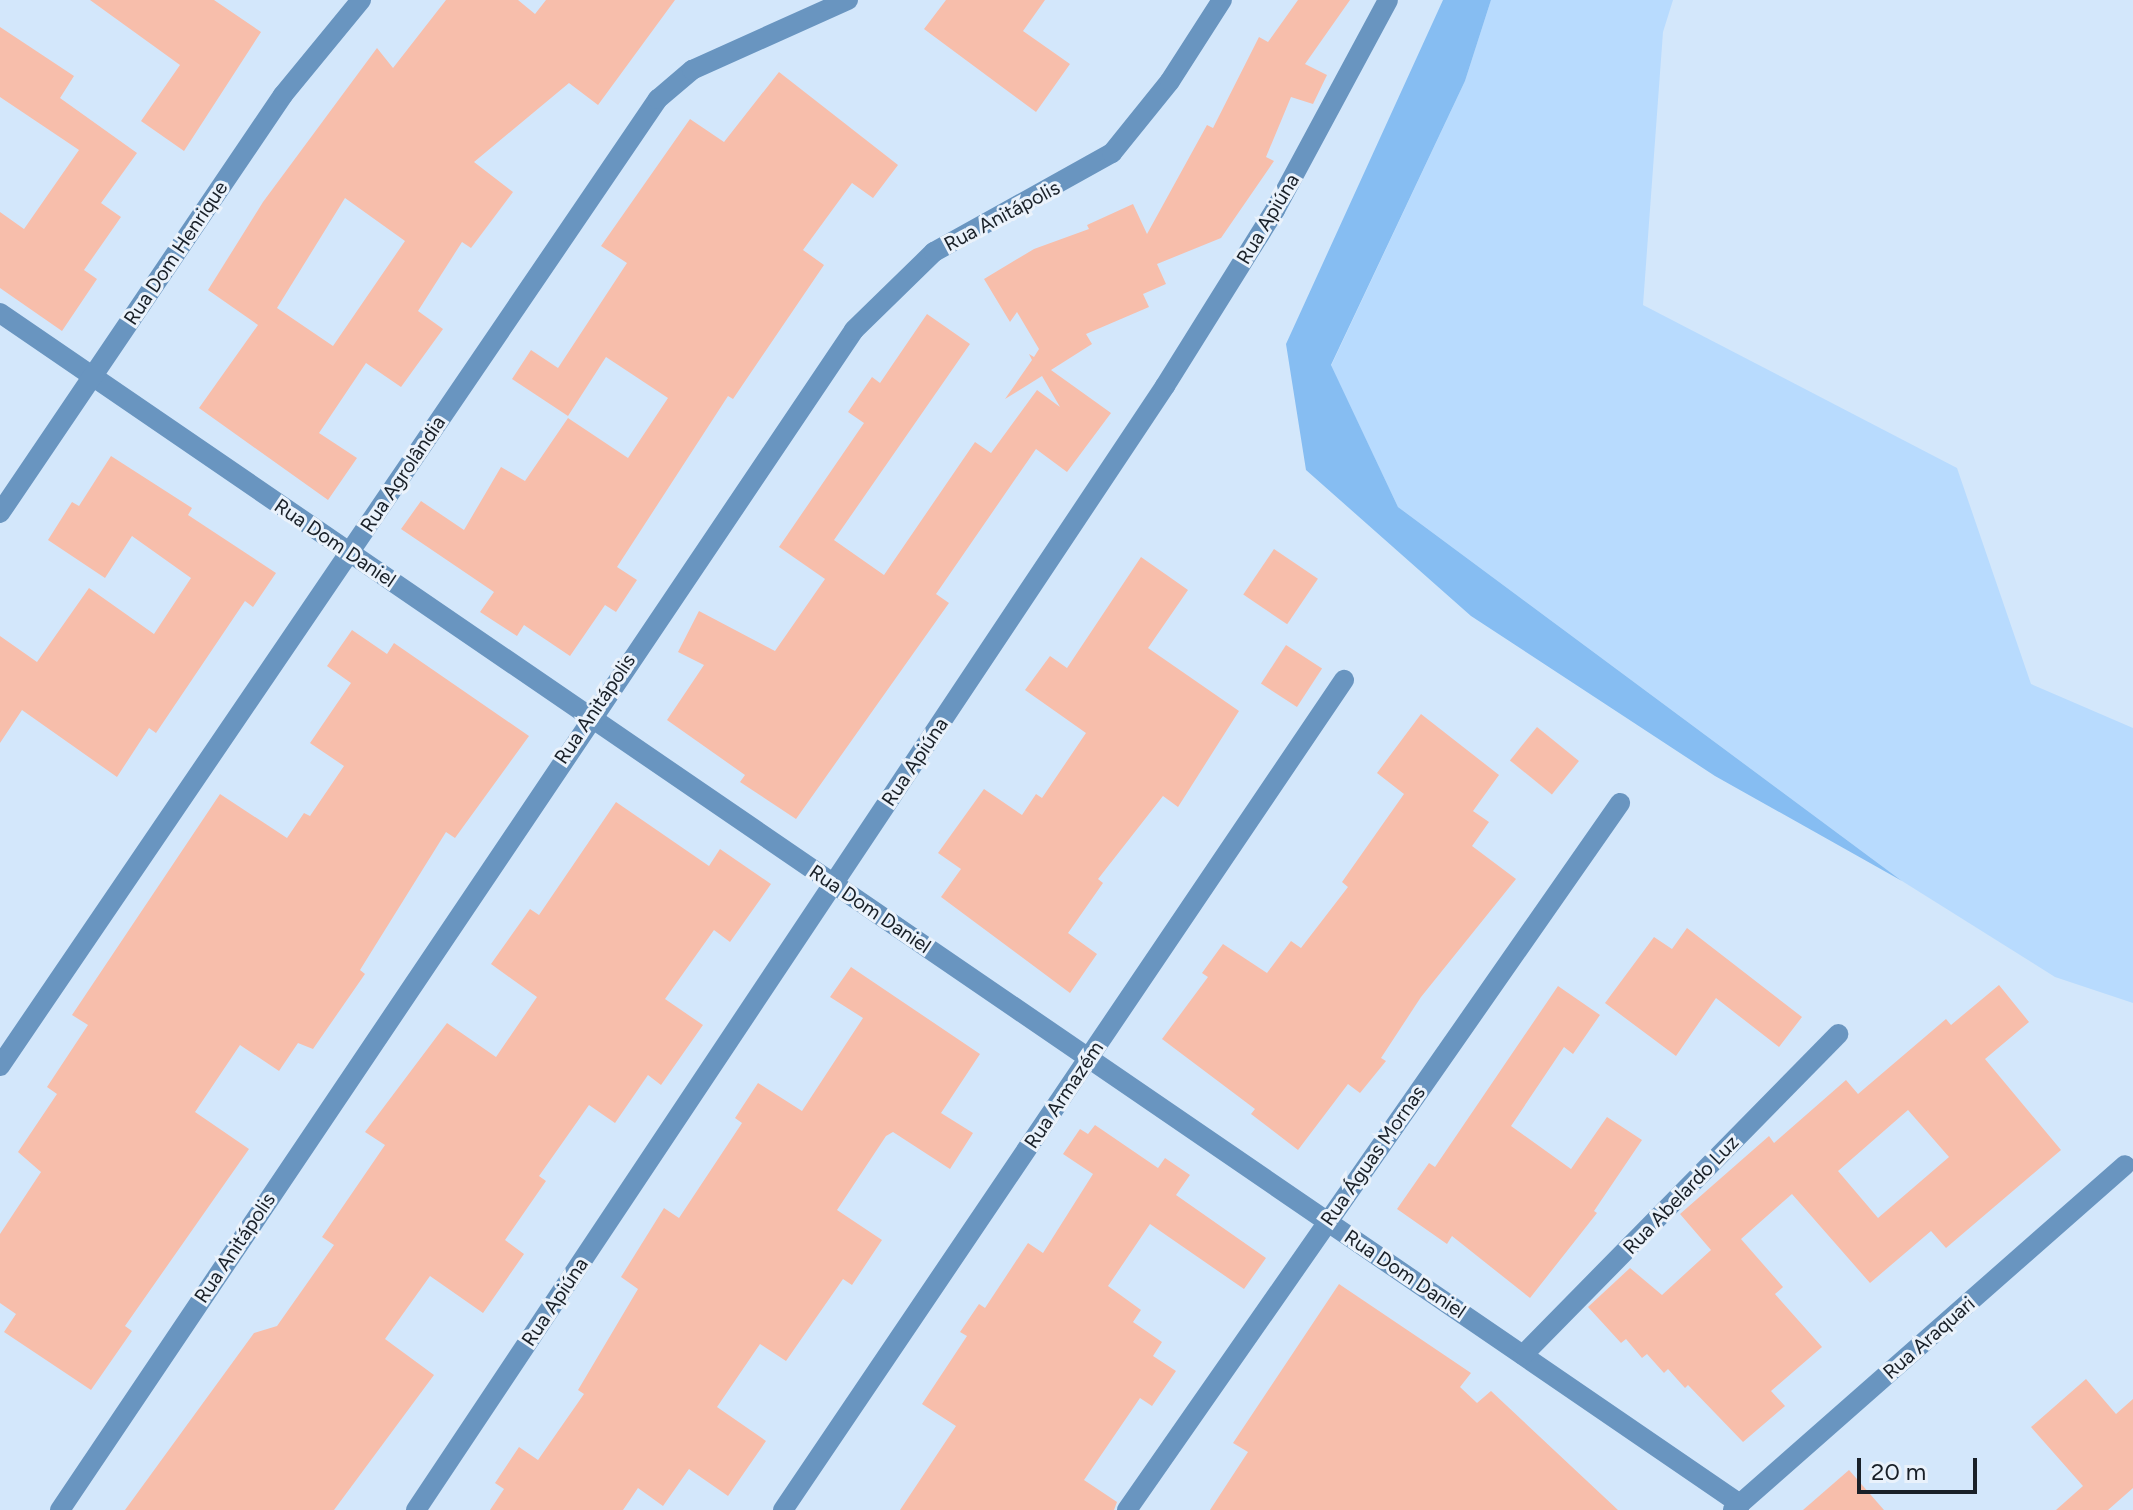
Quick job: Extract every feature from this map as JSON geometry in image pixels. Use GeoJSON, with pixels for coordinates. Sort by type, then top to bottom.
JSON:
{"type":"FeatureCollection","features":[{"type":"Feature","properties":{"kind":"street","name":"Rua Dom Henrique"},"geometry":{"type":"LineString","coordinates":[[0,513],[283,95],[361,0]]}},
{"type":"Feature","properties":{"kind":"street","name":"Rua Agrolândia"},"geometry":{"type":"LineString","coordinates":[[0,1066],[658,99],[692,70],[848,0]]}},
{"type":"Feature","properties":{"kind":"street","name":"Rua Anitápolis"},"geometry":{"type":"LineString","coordinates":[[60,1510],[590,717],[854,330],[934,252],[1112,153],[1170,81],[1222,0]]}},
{"type":"Feature","properties":{"kind":"street","name":"Rua Apiúna"},"geometry":{"type":"LineString","coordinates":[[416,1510],[1174,372],[1275,210],[1388,0]]}},
{"type":"Feature","properties":{"kind":"street","name":"Rua Dom Daniel"},"geometry":{"type":"LineString","coordinates":[[0,313],[1523,1355],[1736,1507]]}},
{"type":"Feature","properties":{"kind":"street","name":"Rua Armazém"},"geometry":{"type":"LineString","coordinates":[[783,1510],[1344,680]]}},
{"type":"Feature","properties":{"kind":"street","name":"Rua Águas Mornas"},"geometry":{"type":"LineString","coordinates":[[1127,1510],[1620,803]]}},
{"type":"Feature","properties":{"kind":"street","name":"Rua Abelardo Luz"},"geometry":{"type":"LineString","coordinates":[[1523,1355],[1838,1034]]}},
{"type":"Feature","properties":{"kind":"street","name":"Rua Araquari"},"geometry":{"type":"LineString","coordinates":[[1736,1507],[2125,1165]]}},
{"type":"Feature","properties":{"kind":"shaded area"},"geometry":{"type":"Polygon","coordinates":[[[1443,0],[1491,0],[1465,81],[1331,365],[1398,507],[1902,881],[1715,776],[1471,616],[1306,470],[1286,344],[1443,0]]]}},
{"type":"Feature","properties":{"kind":"shaded area"},"geometry":{"type":"Polygon","coordinates":[[[1491,0],[1673,0],[1663,32],[1643,305],[1957,468],[2031,684],[2133,728],[2133,1003],[2055,977],[1902,881],[1398,507],[1331,366],[1465,81],[1491,0]]]}},
{"type":"Feature","properties":{"kind":"building"},"geometry":{"type":"Polygon","coordinates":[[[90,0],[214,0],[261,32],[184,151],[141,121],[180,65],[90,0]]]}},
{"type":"Feature","properties":{"kind":"building"},"geometry":{"type":"Polygon","coordinates":[[[446,0],[518,0],[535,14],[546,0],[675,0],[598,105],[569,83],[474,162],[513,192],[471,248],[462,242],[418,311],[443,329],[401,387],[366,363],[319,433],[357,458],[328,500],[199,408],[258,325],[208,290],[263,202],[377,48],[393,68],[446,0]],[[345,198],[277,308],[333,346],[405,241],[345,198]]]}},
{"type":"Feature","properties":{"kind":"building"},"geometry":{"type":"Polygon","coordinates":[[[946,0],[1045,0],[1023,31],[1070,64],[1036,112],[924,29],[946,0]]]}},
{"type":"Feature","properties":{"kind":"building"},"geometry":{"type":"Polygon","coordinates":[[[1298,0],[1350,0],[1305,64],[1327,75],[1313,104],[1291,97],[1266,157],[1274,161],[1221,238],[1157,264],[1166,284],[1143,294],[1149,307],[1086,334],[1092,344],[1051,370],[1111,413],[1067,472],[1036,449],[936,594],[949,603],[796,819],[740,782],[745,775],[667,720],[704,665],[678,652],[699,611],[775,651],[825,579],[779,547],[864,423],[848,412],[872,377],[880,383],[927,314],[970,344],[834,540],[884,575],[975,442],[991,453],[1037,390],[1060,407],[1042,376],[1005,399],[1032,360],[1029,354],[1034,357],[1039,349],[1017,312],[1010,322],[984,279],[1034,249],[1089,229],[1087,225],[1133,204],[1147,234],[1207,125],[1213,128],[1259,37],[1268,42],[1298,0]]]}},
{"type":"Feature","properties":{"kind":"building"},"geometry":{"type":"Polygon","coordinates":[[[0,27],[74,76],[60,98],[137,153],[101,203],[121,217],[84,270],[97,279],[62,331],[0,288],[0,212],[24,229],[79,150],[0,97],[0,27]]]}},
{"type":"Feature","properties":{"kind":"building"},"geometry":{"type":"Polygon","coordinates":[[[779,72],[898,165],[873,198],[852,183],[803,250],[824,265],[733,399],[728,396],[617,567],[637,580],[616,612],[605,605],[570,656],[524,625],[517,636],[480,612],[494,592],[401,529],[421,501],[464,530],[501,467],[525,481],[568,418],[628,458],[668,398],[606,357],[568,416],[512,379],[531,350],[558,368],[627,263],[601,246],[690,119],[724,142],[779,72]]]}},
{"type":"Feature","properties":{"kind":"building"},"geometry":{"type":"Polygon","coordinates":[[[111,456],[192,508],[188,515],[276,573],[253,607],[245,601],[156,733],[149,728],[117,777],[22,710],[0,743],[0,636],[37,662],[89,588],[154,634],[191,578],[132,536],[105,578],[48,540],[72,502],[79,506],[111,456]]]}},
{"type":"Feature","properties":{"kind":"building"},"geometry":{"type":"Polygon","coordinates":[[[1274,549],[1318,579],[1287,624],[1243,595],[1274,549]]]}},
{"type":"Feature","properties":{"kind":"building"},"geometry":{"type":"Polygon","coordinates":[[[1141,557],[1188,590],[1148,648],[1239,711],[1178,807],[1163,796],[1098,879],[1103,883],[1068,933],[1097,954],[1070,993],[941,897],[961,869],[938,853],[984,789],[1022,815],[1036,794],[1042,798],[1086,733],[1025,690],[1050,656],[1067,668],[1141,557]]]}},
{"type":"Feature","properties":{"kind":"building"},"geometry":{"type":"Polygon","coordinates":[[[352,630],[387,654],[394,643],[529,736],[455,838],[446,832],[360,970],[365,974],[313,1049],[298,1043],[279,1071],[240,1045],[195,1112],[249,1149],[125,1326],[132,1331],[91,1390],[4,1332],[16,1314],[0,1303],[0,1234],[41,1172],[18,1152],[57,1094],[47,1087],[88,1025],[72,1015],[220,794],[287,838],[304,813],[310,816],[344,766],[310,743],[351,683],[327,666],[352,630]]]}},
{"type":"Feature","properties":{"kind":"building"},"geometry":{"type":"Polygon","coordinates":[[[1286,645],[1322,668],[1297,707],[1261,684],[1286,645]]]}},
{"type":"Feature","properties":{"kind":"building"},"geometry":{"type":"Polygon","coordinates":[[[1421,714],[1499,775],[1473,811],[1489,822],[1472,846],[1516,879],[1421,997],[1381,1058],[1386,1061],[1360,1093],[1348,1084],[1298,1150],[1251,1114],[1255,1109],[1162,1039],[1208,977],[1202,973],[1223,944],[1267,973],[1291,941],[1301,948],[1348,887],[1342,882],[1404,794],[1377,773],[1421,714]]]}},
{"type":"Feature","properties":{"kind":"building"},"geometry":{"type":"Polygon","coordinates":[[[1537,727],[1579,761],[1552,794],[1510,760],[1537,727]]]}},
{"type":"Feature","properties":{"kind":"building"},"geometry":{"type":"Polygon","coordinates":[[[616,802],[709,866],[720,849],[771,884],[730,942],[714,930],[665,999],[703,1025],[661,1085],[648,1075],[615,1123],[589,1105],[539,1176],[546,1181],[505,1240],[524,1254],[483,1313],[430,1276],[385,1339],[434,1375],[334,1510],[125,1510],[254,1333],[277,1326],[334,1245],[322,1237],[385,1145],[365,1132],[447,1023],[496,1057],[537,997],[491,964],[530,909],[539,915],[616,802]]]}},
{"type":"Feature","properties":{"kind":"building"},"geometry":{"type":"Polygon","coordinates":[[[1687,928],[1802,1017],[1779,1047],[1716,998],[1676,1056],[1605,1003],[1654,937],[1672,949],[1687,928]]]}},
{"type":"Feature","properties":{"kind":"building"},"geometry":{"type":"Polygon","coordinates":[[[851,967],[980,1054],[941,1113],[973,1133],[950,1169],[893,1132],[886,1136],[837,1210],[882,1240],[852,1285],[843,1279],[786,1361],[760,1344],[717,1407],[766,1441],[728,1496],[689,1469],[663,1506],[638,1488],[623,1510],[490,1510],[504,1489],[495,1483],[519,1447],[538,1460],[584,1394],[578,1390],[638,1289],[621,1277],[664,1208],[679,1218],[742,1123],[735,1118],[758,1083],[802,1111],[863,1018],[830,997],[851,967]]]}},
{"type":"Feature","properties":{"kind":"building"},"geometry":{"type":"Polygon","coordinates":[[[1999,985],[2029,1022],[1985,1059],[2061,1150],[1946,1248],[1931,1231],[1870,1283],[1792,1194],[1741,1239],[1783,1287],[1775,1294],[1822,1347],[1771,1391],[1785,1406],[1743,1442],[1688,1385],[1685,1388],[1668,1369],[1664,1373],[1647,1354],[1642,1358],[1626,1339],[1621,1343],[1588,1307],[1630,1268],[1662,1295],[1711,1250],[1680,1214],[1769,1136],[1774,1143],[1846,1080],[1858,1094],[1946,1019],[1951,1025],[1999,985]],[[1908,1110],[1838,1171],[1878,1218],[1949,1157],[1908,1110]]]}},
{"type":"Feature","properties":{"kind":"building"},"geometry":{"type":"Polygon","coordinates":[[[1558,986],[1600,1015],[1573,1054],[1564,1047],[1511,1126],[1571,1169],[1607,1117],[1642,1140],[1594,1211],[1597,1213],[1530,1298],[1452,1236],[1447,1244],[1397,1209],[1429,1163],[1435,1167],[1558,986]]]}},
{"type":"Feature","properties":{"kind":"building"},"geometry":{"type":"Polygon","coordinates":[[[1095,1125],[1158,1168],[1165,1158],[1190,1175],[1176,1195],[1266,1258],[1244,1289],[1150,1224],[1108,1286],[1141,1310],[1133,1322],[1162,1342],[1153,1356],[1176,1371],[1152,1406],[1140,1398],[1084,1480],[1117,1502],[1114,1510],[900,1510],[956,1426],[922,1404],[967,1336],[960,1332],[979,1304],[985,1308],[1028,1243],[1043,1253],[1093,1174],[1063,1154],[1080,1129],[1088,1134],[1095,1125]]]}},
{"type":"Feature","properties":{"kind":"building"},"geometry":{"type":"Polygon","coordinates":[[[1339,1284],[1471,1373],[1460,1387],[1477,1403],[1491,1391],[1618,1510],[1210,1510],[1248,1452],[1233,1443],[1339,1284]]]}},
{"type":"Feature","properties":{"kind":"building"},"geometry":{"type":"Polygon","coordinates":[[[2086,1379],[2116,1414],[2133,1399],[2133,1488],[2108,1510],[2056,1510],[2083,1486],[2031,1427],[2086,1379]]]}},
{"type":"Feature","properties":{"kind":"building"},"geometry":{"type":"Polygon","coordinates":[[[1849,1470],[1884,1510],[1803,1510],[1849,1470]]]}}]}
